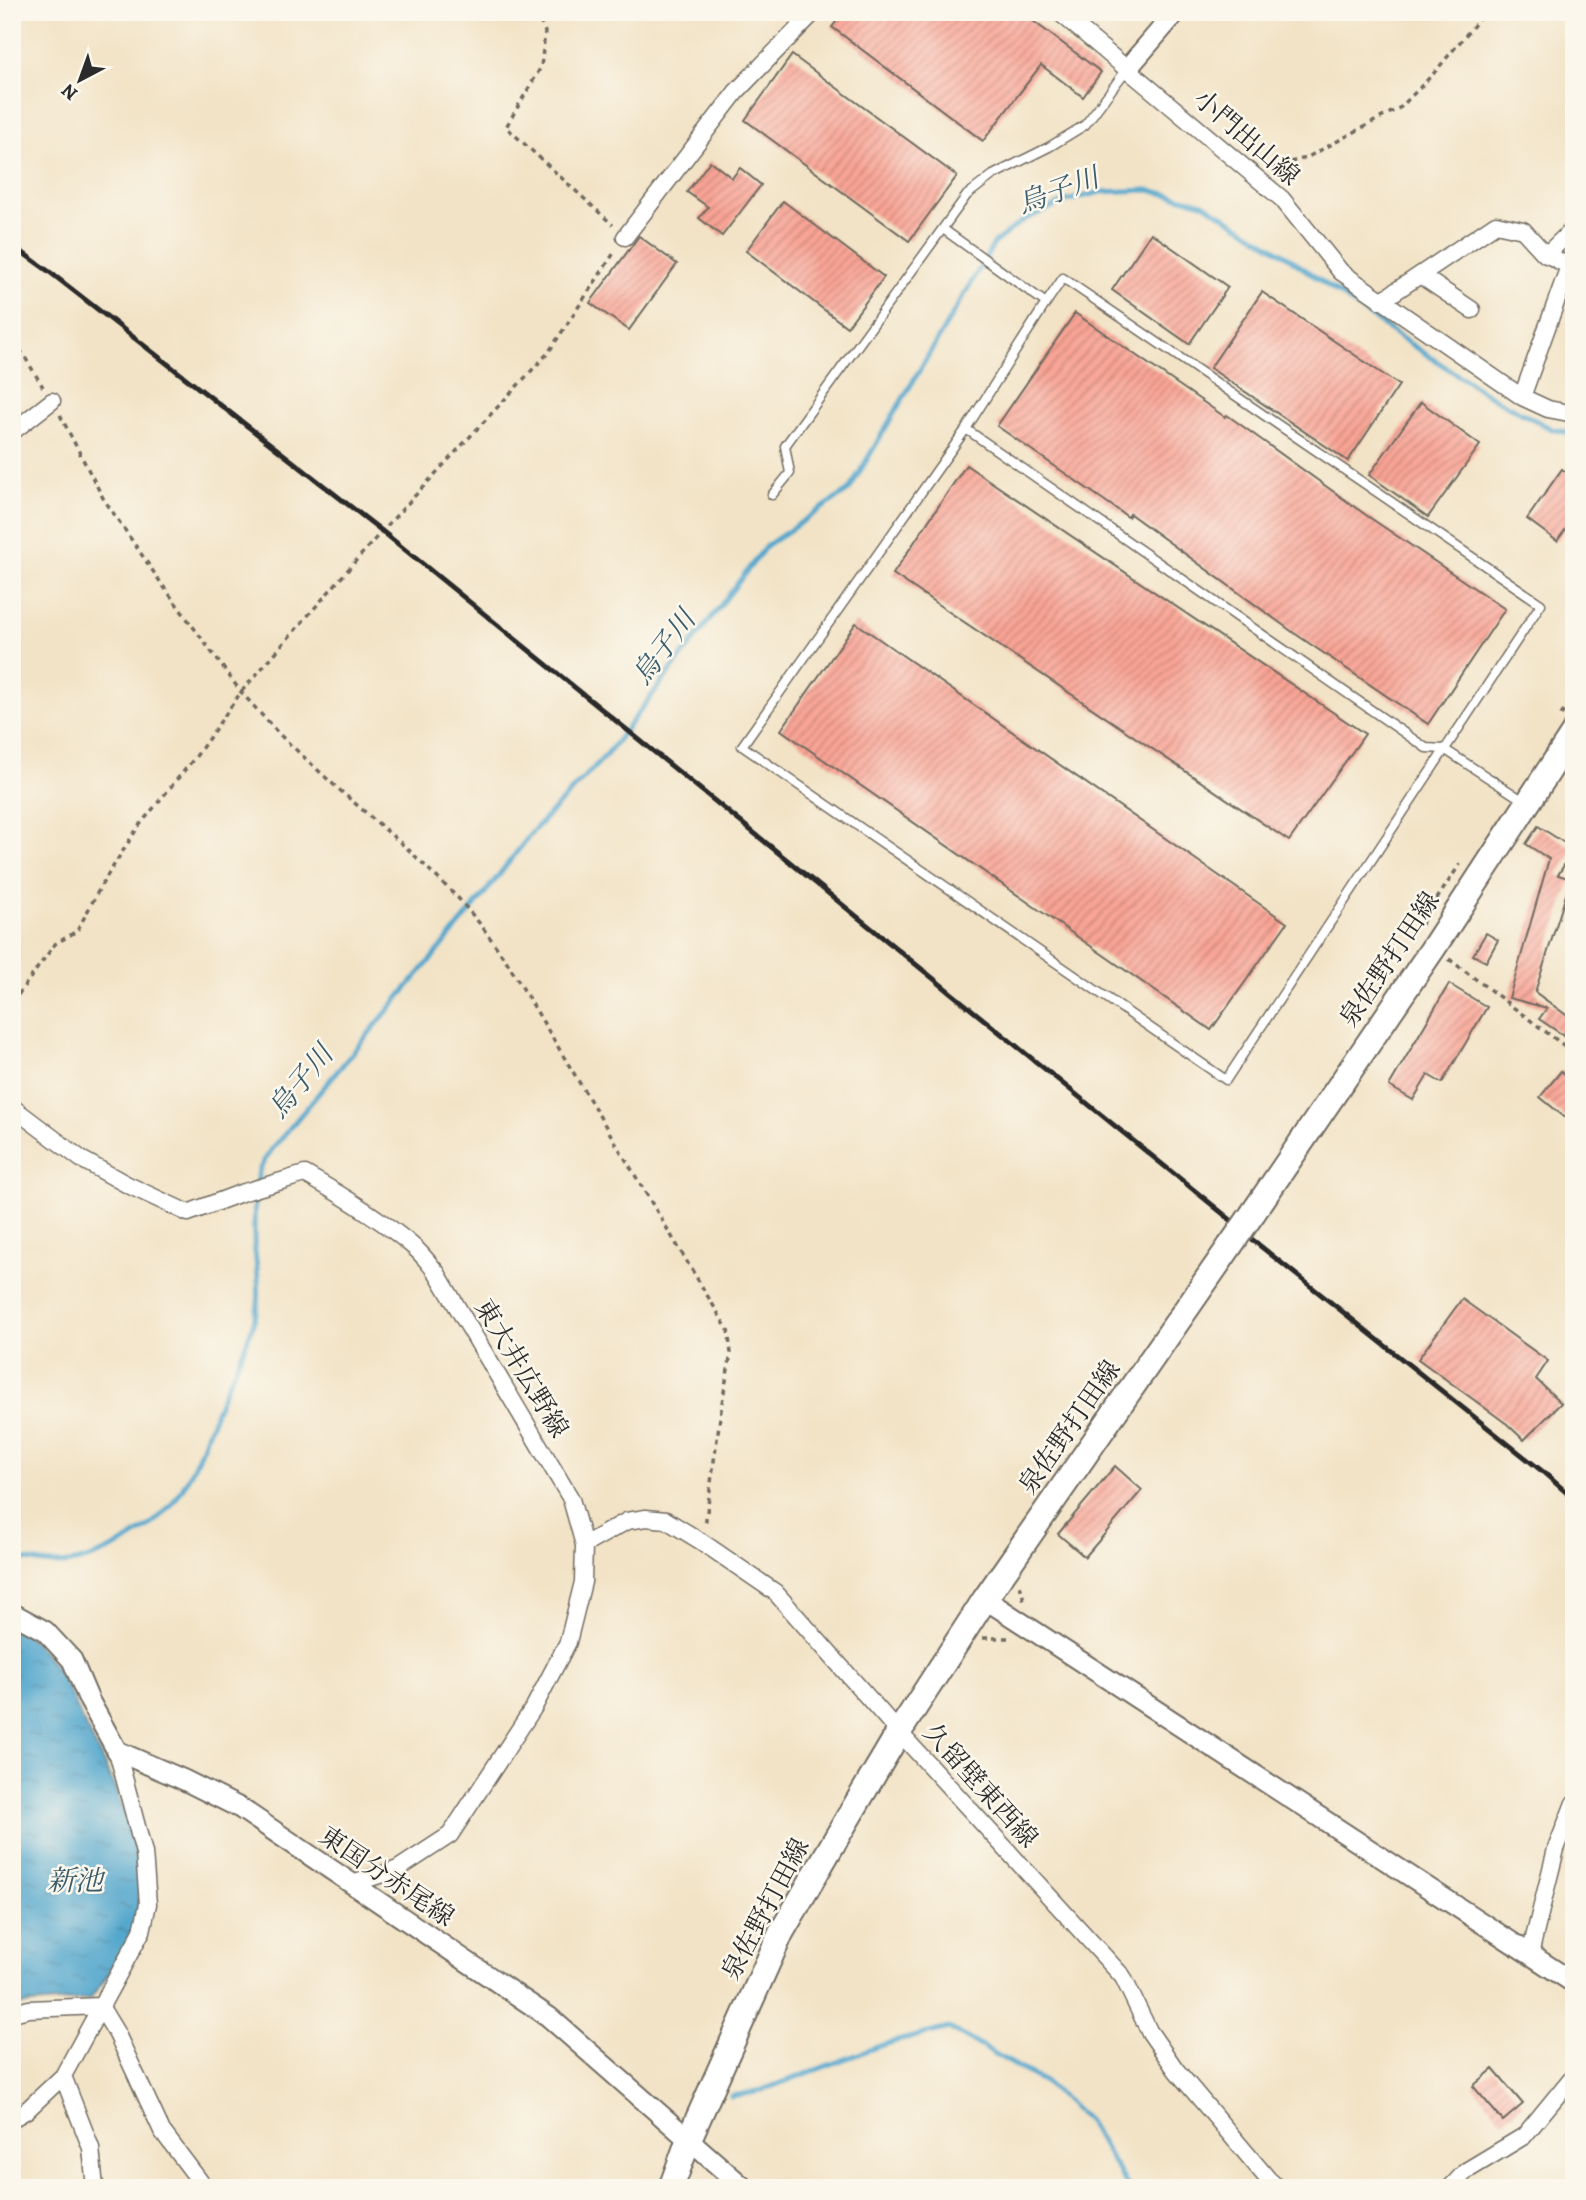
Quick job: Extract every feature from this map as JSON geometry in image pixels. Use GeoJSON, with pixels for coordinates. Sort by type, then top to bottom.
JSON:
{"type":"FeatureCollection","features":[{"type":"Feature","properties":{"kind":"main road","name":"泉佐野打田線"},"geometry":{"type":"LineString","coordinates":[[671,2188],[689,2139],[781,1933],[900,1732],[985,1600],[1434,947],[1574,733]]}},
{"type":"Feature","properties":{"kind":"street"},"geometry":{"type":"LineString","coordinates":[[625,237],[736,92],[814,12]]}},
{"type":"Feature","properties":{"kind":"street","name":"小門出山線"},"geometry":{"type":"LineString","coordinates":[[1059,12],[1282,199],[1341,272],[1522,397],[1548,409],[1574,415]]}},
{"type":"Feature","properties":{"kind":"street"},"geometry":{"type":"LineString","coordinates":[[1127,69],[1176,12]]}},
{"type":"Feature","properties":{"kind":"street"},"geometry":{"type":"LineString","coordinates":[[1381,301],[1496,224],[1523,230],[1546,255],[1569,266],[1522,397]]}},
{"type":"Feature","properties":{"kind":"street"},"geometry":{"type":"LineString","coordinates":[[1546,255],[1574,228]]}},
{"type":"Feature","properties":{"kind":"street"},"geometry":{"type":"LineString","coordinates":[[1420,275],[1472,310]]}},
{"type":"Feature","properties":{"kind":"street"},"geometry":{"type":"LineString","coordinates":[[12,432],[52,401]]}},
{"type":"Feature","properties":{"kind":"street","name":"東大井広野線"},"geometry":{"type":"LineString","coordinates":[[12,1107],[81,1159],[188,1213],[241,1193],[305,1174],[417,1249],[437,1273],[572,1499],[584,1545],[583,1582],[568,1642],[534,1707],[450,1835],[398,1869],[352,1884]]}},
{"type":"Feature","properties":{"kind":"street","name":"久留壁東西線"},"geometry":{"type":"LineString","coordinates":[[584,1545],[627,1521],[646,1518],[666,1521],[775,1592],[1123,1977],[1149,2031],[1176,2070],[1268,2179],[1279,2188]]}},
{"type":"Feature","properties":{"kind":"street"},"geometry":{"type":"LineString","coordinates":[[985,1600],[1574,1983]]}},
{"type":"Feature","properties":{"kind":"street"},"geometry":{"type":"LineString","coordinates":[[12,1614],[45,1631],[72,1660],[89,1700],[117,1751],[145,1853],[148,1905],[142,1931],[63,2076],[27,2110],[12,2119]]}},
{"type":"Feature","properties":{"kind":"street","name":"東国分赤尾線"},"geometry":{"type":"LineString","coordinates":[[117,1751],[240,1808],[549,2017],[744,2188]]}},
{"type":"Feature","properties":{"kind":"street"},"geometry":{"type":"LineString","coordinates":[[1530,1954],[1556,1849],[1574,1803]]}},
{"type":"Feature","properties":{"kind":"street"},"geometry":{"type":"LineString","coordinates":[[12,2012],[100,2006]]}},
{"type":"Feature","properties":{"kind":"street"},"geometry":{"type":"LineString","coordinates":[[100,2006],[117,2034],[162,2131],[205,2188]]}},
{"type":"Feature","properties":{"kind":"street"},"geometry":{"type":"LineString","coordinates":[[1450,2188],[1466,2171],[1524,2136],[1574,2075]]}},
{"type":"Feature","properties":{"kind":"street"},"geometry":{"type":"LineString","coordinates":[[63,2076],[92,2148],[95,2188]]}},
{"type":"Feature","properties":{"kind":"lane"},"geometry":{"type":"LineString","coordinates":[[772,495],[790,473],[785,446],[967,195],[993,175],[1049,147],[1085,125],[1127,69]]}},
{"type":"Feature","properties":{"kind":"lane"},"geometry":{"type":"LineString","coordinates":[[943,229],[1046,303]]}},
{"type":"Feature","properties":{"kind":"lane"},"geometry":{"type":"LineString","coordinates":[[1063,278],[1541,604],[1226,1080],[742,746],[967,429],[1046,303],[1063,278]]}},
{"type":"Feature","properties":{"kind":"lane"},"geometry":{"type":"LineString","coordinates":[[967,429],[1426,748],[1444,749],[1527,803]]}},
{"type":"Feature","properties":{"kind":"path"},"geometry":{"type":"LineString","coordinates":[[12,1003],[55,944],[77,932],[102,884],[138,827],[197,755],[241,692],[382,531],[548,353],[625,237],[506,127],[541,67],[545,32],[536,12]]}},
{"type":"Feature","properties":{"kind":"path"},"geometry":{"type":"LineString","coordinates":[[1252,172],[1306,158],[1401,107],[1434,73],[1485,12]]}},
{"type":"Feature","properties":{"kind":"path"},"geometry":{"type":"LineString","coordinates":[[12,343],[23,354],[52,401],[103,498],[241,692],[279,734],[410,850],[481,925],[507,962],[728,1330],[732,1353],[702,1542]]}},
{"type":"Feature","properties":{"kind":"path"},"geometry":{"type":"LineString","coordinates":[[1434,947],[1574,1053]]}},
{"type":"Feature","properties":{"kind":"path"},"geometry":{"type":"LineString","coordinates":[[1019,1581],[1028,1613]]}},
{"type":"Feature","properties":{"kind":"water","name":"新池"},"geometry":{"type":"Polygon","coordinates":[[[12,1626],[39,1647],[67,1687],[113,1784],[137,1854],[140,1895],[136,1921],[119,1957],[90,1999],[12,2006],[12,1626]]]}},
{"type":"Feature","properties":{"kind":"building"},"geometry":{"type":"Polygon","coordinates":[[[844,12],[1021,12],[1101,72],[1083,97],[1041,65],[983,141],[832,27],[844,12]]]}},
{"type":"Feature","properties":{"kind":"building"},"geometry":{"type":"Polygon","coordinates":[[[792,55],[957,176],[909,241],[745,120],[792,55]]]}},
{"type":"Feature","properties":{"kind":"building"},"geometry":{"type":"Polygon","coordinates":[[[710,161],[732,178],[740,168],[761,185],[722,236],[699,218],[708,207],[687,192],[710,161]]]}},
{"type":"Feature","properties":{"kind":"building"},"geometry":{"type":"Polygon","coordinates":[[[783,201],[884,277],[847,327],[746,251],[783,201]]]}},
{"type":"Feature","properties":{"kind":"building"},"geometry":{"type":"Polygon","coordinates":[[[1151,233],[1228,287],[1189,344],[1112,290],[1151,233]]]}},
{"type":"Feature","properties":{"kind":"building"},"geometry":{"type":"Polygon","coordinates":[[[639,236],[677,264],[629,330],[590,303],[639,236]]]}},
{"type":"Feature","properties":{"kind":"building"},"geometry":{"type":"Polygon","coordinates":[[[1262,292],[1399,385],[1348,461],[1210,368],[1262,292]]]}},
{"type":"Feature","properties":{"kind":"building"},"geometry":{"type":"Polygon","coordinates":[[[1075,313],[1225,417],[1227,415],[1366,515],[1505,609],[1428,724],[1294,633],[1130,514],[1128,517],[997,426],[1075,313]]]}},
{"type":"Feature","properties":{"kind":"building"},"geometry":{"type":"Polygon","coordinates":[[[1421,402],[1480,445],[1428,517],[1369,475],[1421,402]]]}},
{"type":"Feature","properties":{"kind":"building"},"geometry":{"type":"Polygon","coordinates":[[[966,465],[1365,734],[1289,841],[893,574],[966,465]]]}},
{"type":"Feature","properties":{"kind":"building"},"geometry":{"type":"Polygon","coordinates":[[[1562,469],[1574,478],[1574,518],[1557,541],[1527,519],[1562,469]]]}},
{"type":"Feature","properties":{"kind":"building"},"geometry":{"type":"Polygon","coordinates":[[[856,623],[1287,923],[1211,1030],[781,730],[856,623]]]}},
{"type":"Feature","properties":{"kind":"building"},"geometry":{"type":"Polygon","coordinates":[[[1538,826],[1574,849],[1558,875],[1571,879],[1535,992],[1573,1020],[1563,1035],[1539,1019],[1547,1008],[1509,998],[1549,859],[1526,844],[1538,826]]]}},
{"type":"Feature","properties":{"kind":"building"},"geometry":{"type":"Polygon","coordinates":[[[1486,933],[1498,940],[1486,962],[1473,955],[1486,933]]]}},
{"type":"Feature","properties":{"kind":"building"},"geometry":{"type":"Polygon","coordinates":[[[1449,984],[1487,1007],[1442,1083],[1428,1075],[1413,1100],[1389,1086],[1449,984]]]}},
{"type":"Feature","properties":{"kind":"building"},"geometry":{"type":"Polygon","coordinates":[[[1561,1071],[1574,1082],[1574,1125],[1540,1097],[1561,1071]]]}},
{"type":"Feature","properties":{"kind":"building"},"geometry":{"type":"Polygon","coordinates":[[[1462,1299],[1548,1361],[1536,1379],[1561,1403],[1524,1440],[1507,1424],[1418,1359],[1462,1299]]]}},
{"type":"Feature","properties":{"kind":"building"},"geometry":{"type":"Polygon","coordinates":[[[1115,1466],[1142,1490],[1085,1557],[1058,1534],[1115,1466]]]}},
{"type":"Feature","properties":{"kind":"building"},"geometry":{"type":"Polygon","coordinates":[[[1493,2069],[1523,2104],[1503,2121],[1473,2086],[1493,2069]]]}},
{"type":"Feature","properties":{"kind":"waterway","name":"烏子川"},"geometry":{"type":"LineString","coordinates":[[12,1557],[54,1564],[87,1559],[139,1533],[154,1522],[177,1497],[196,1462],[255,1316],[259,1295],[254,1244],[255,1203],[259,1171],[265,1159],[463,921],[534,830],[607,754],[766,546],[849,490],[995,242],[1024,220],[1066,201],[1101,192],[1149,190],[1203,203],[1282,253],[1398,336],[1493,398],[1552,429],[1574,434]]}},
{"type":"Feature","properties":{"kind":"waterway"},"geometry":{"type":"LineString","coordinates":[[731,2096],[757,2092],[885,2044],[949,2028],[1046,2083],[1087,2120],[1129,2188]]}},
{"type":"Feature","properties":{"kind":"railway"},"geometry":{"type":"LineString","coordinates":[[12,245],[382,531],[1574,1499]]}}]}
